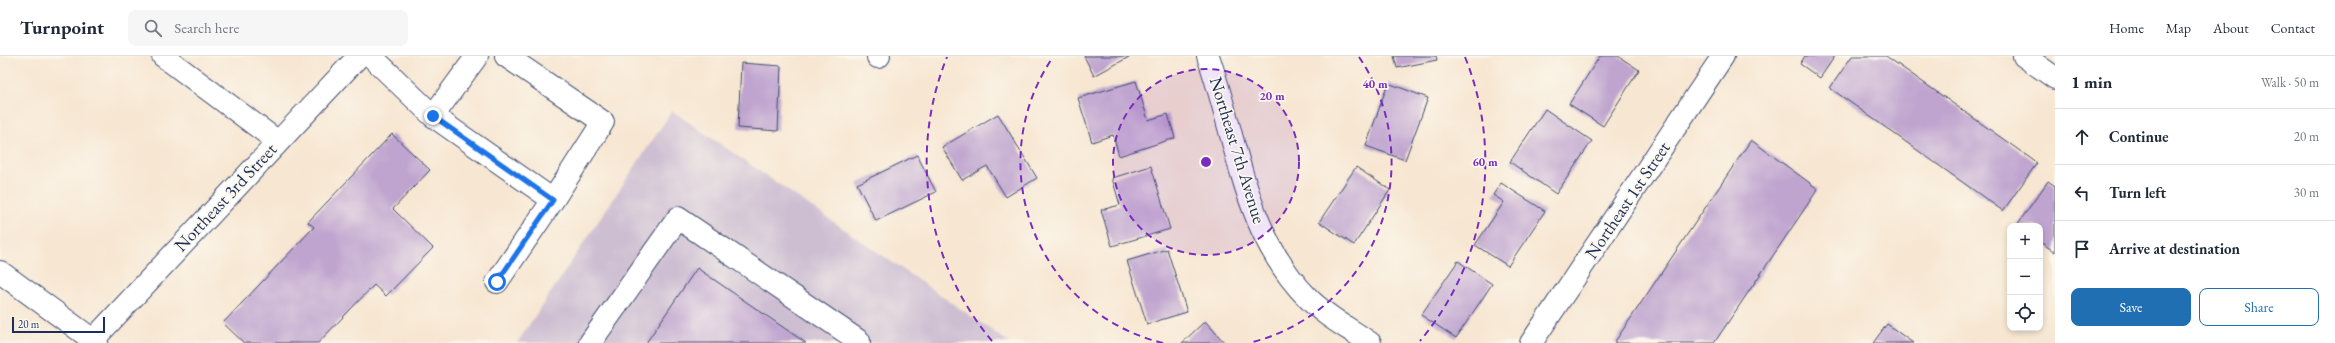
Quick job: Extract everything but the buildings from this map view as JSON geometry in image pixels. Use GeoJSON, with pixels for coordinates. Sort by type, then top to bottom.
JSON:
{"type":"FeatureCollection","features":[{"type":"Feature","properties":{"kind":"street"},"geometry":{"type":"LineString","coordinates":[[163,56],[277,141]]}},
{"type":"Feature","properties":{"kind":"street","name":"Northeast 3rd Street"},"geometry":{"type":"LineString","coordinates":[[95,342],[277,141],[359,56]]}},
{"type":"Feature","properties":{"kind":"street"},"geometry":{"type":"LineString","coordinates":[[371,56],[433,116],[553,200]]}},
{"type":"Feature","properties":{"kind":"street"},"geometry":{"type":"LineString","coordinates":[[433,116],[477,56]]}},
{"type":"Feature","properties":{"kind":"street"},"geometry":{"type":"LineString","coordinates":[[497,282],[553,200],[603,122],[506,56]]}},
{"type":"Feature","properties":{"kind":"street","name":"Northeast 7th Avenue"},"geometry":{"type":"LineString","coordinates":[[1208,56],[1243,178],[1256,214],[1280,266],[1309,299],[1370,343]]}},
{"type":"Feature","properties":{"kind":"street","name":"Northeast 1st Street"},"geometry":{"type":"LineString","coordinates":[[1531,343],[1723,56]]}},
{"type":"Feature","properties":{"kind":"street"},"geometry":{"type":"LineString","coordinates":[[2024,56],[2055,78]]}},
{"type":"Feature","properties":{"kind":"street"},"geometry":{"type":"LineString","coordinates":[[590,343],[678,218],[859,341],[858,343]]}},
{"type":"Feature","properties":{"kind":"street"},"geometry":{"type":"LineString","coordinates":[[0,272],[95,342]]}},
{"type":"Feature","properties":{"kind":"shaded area"},"geometry":{"type":"Polygon","coordinates":[[[672,111],[1010,343],[517,343],[672,111]]]}},
{"type":"Feature","properties":{"kind":"route"},"geometry":{"type":"LineString","coordinates":[[433,116],[553,200],[497,282]]}}]}
